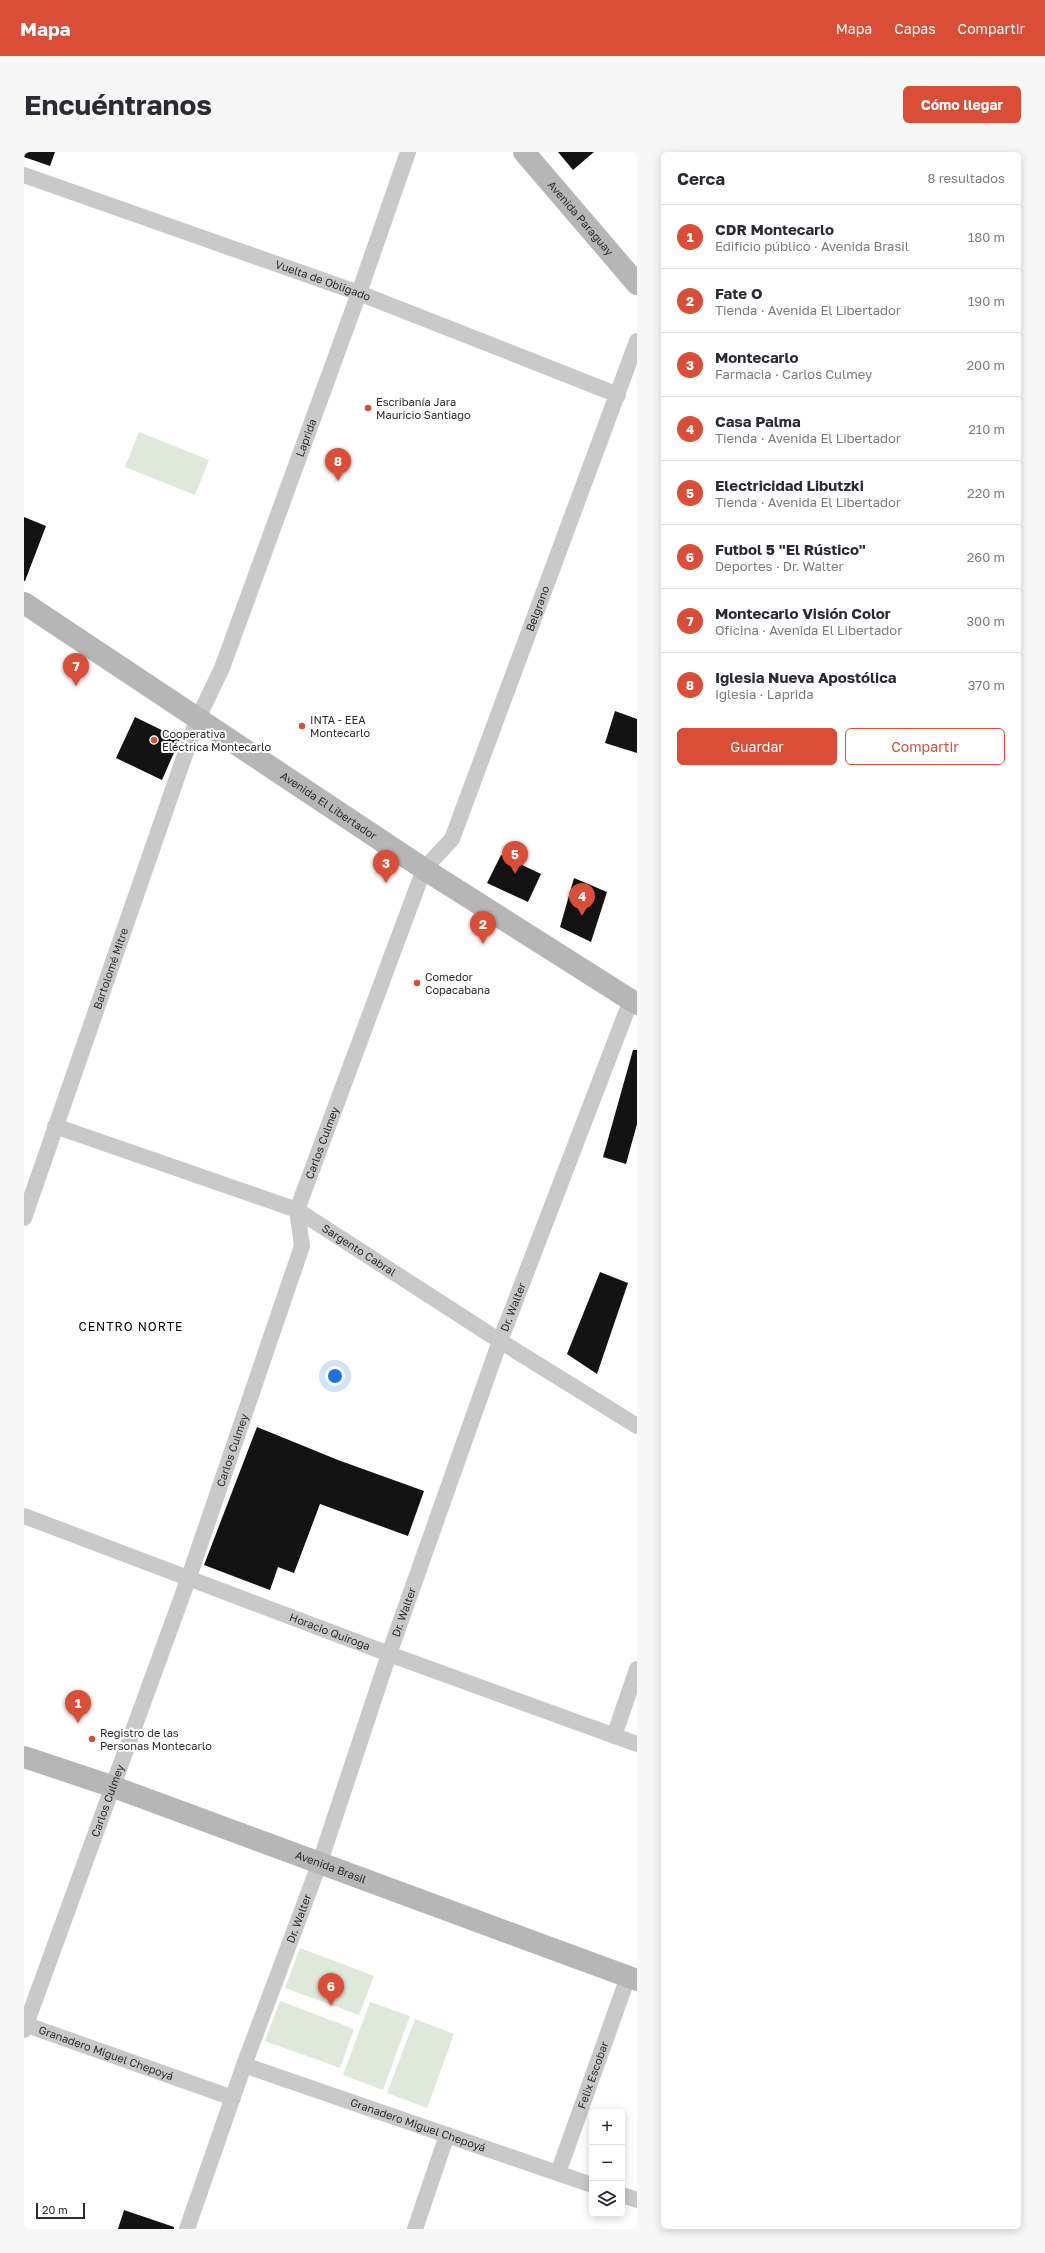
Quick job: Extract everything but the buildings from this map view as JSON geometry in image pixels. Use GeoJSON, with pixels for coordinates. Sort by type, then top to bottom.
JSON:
{"type":"FeatureCollection","features":[{"type":"Feature","properties":{"kind":"main road","name":"Avenida Paraguay"},"geometry":{"type":"LineString","coordinates":[[524,152],[637,284]]}},
{"type":"Feature","properties":{"kind":"main road","name":"Avenida El Libertador"},"geometry":{"type":"LineString","coordinates":[[24,603],[197,720],[424,869],[634,1002]]}},
{"type":"Feature","properties":{"kind":"main road","name":"Avenida Brasil"},"geometry":{"type":"LineString","coordinates":[[24,1758],[111,1786],[632,1978]]}},
{"type":"Feature","properties":{"kind":"street","name":"Laprida"},"geometry":{"type":"LineString","coordinates":[[197,720],[222,668],[359,293],[408,152]]}},
{"type":"Feature","properties":{"kind":"street","name":"Vuelta de Obligado"},"geometry":{"type":"LineString","coordinates":[[24,175],[359,293],[618,395]]}},
{"type":"Feature","properties":{"kind":"street","name":"Belgrano"},"geometry":{"type":"LineString","coordinates":[[424,869],[452,839],[637,341]]}},
{"type":"Feature","properties":{"kind":"street","name":"Bartolomé Mitre"},"geometry":{"type":"LineString","coordinates":[[24,1218],[197,720]]}},
{"type":"Feature","properties":{"kind":"street","name":"Carlos Culmey"},"geometry":{"type":"LineString","coordinates":[[25,2027],[111,1786],[188,1577],[302,1246],[297,1210],[424,869]]}},
{"type":"Feature","properties":{"kind":"street","name":"Dr. Walter"},"geometry":{"type":"LineString","coordinates":[[187,2229],[244,2065],[320,1862],[389,1654],[500,1341],[634,1002]]}},
{"type":"Feature","properties":{"kind":"street","name":"Sargento Cabral"},"geometry":{"type":"LineString","coordinates":[[56,1126],[297,1210],[500,1341],[637,1426]]}},
{"type":"Feature","properties":{"kind":"street","name":"Horacio Quiroga"},"geometry":{"type":"LineString","coordinates":[[24,1516],[389,1654],[637,1744]]}},
{"type":"Feature","properties":{"kind":"street"},"geometry":{"type":"LineString","coordinates":[[614,1736],[637,1669]]}},
{"type":"Feature","properties":{"kind":"street","name":"Felix Escobar"},"geometry":{"type":"LineString","coordinates":[[558,2173],[632,1978]]}},
{"type":"Feature","properties":{"kind":"street","name":"Granadero Miguel Chepoyá"},"geometry":{"type":"LineString","coordinates":[[25,2027],[233,2098]]}},
{"type":"Feature","properties":{"kind":"street","name":"Granadero Miguel Chepoyá"},"geometry":{"type":"LineString","coordinates":[[244,2065],[589,2184]]}},
{"type":"Feature","properties":{"kind":"street"},"geometry":{"type":"LineString","coordinates":[[415,2229],[448,2135]]}},
{"type":"Feature","properties":{"kind":"street"},"geometry":{"type":"LineString","coordinates":[[625,2196],[637,2200]]}},
{"type":"Feature","properties":{"kind":"green space"},"geometry":{"type":"Polygon","coordinates":[[[139,432],[209,460],[195,495],[125,467],[139,432]]]}},
{"type":"Feature","properties":{"kind":"green space"},"geometry":{"type":"Polygon","coordinates":[[[300,1948],[374,1976],[359,2015],[285,1988],[300,1948]]]}},
{"type":"Feature","properties":{"kind":"green space"},"geometry":{"type":"Polygon","coordinates":[[[280,2001],[354,2029],[340,2068],[265,2041],[280,2001]]]}},
{"type":"Feature","properties":{"kind":"green space"},"geometry":{"type":"Polygon","coordinates":[[[370,2002],[410,2016],[383,2090],[343,2075],[370,2002]]]}},
{"type":"Feature","properties":{"kind":"green space"},"geometry":{"type":"Polygon","coordinates":[[[415,2019],[454,2034],[427,2108],[387,2093],[415,2019]]]}},
{"type":"Feature","properties":{"kind":"place","name":"Escribanía Jara Mauricio Santiago"},"geometry":{"type":"Point","coordinates":[368,408]}},
{"type":"Feature","properties":{"kind":"place","name":"Iglesia Nueva Apostólica"},"geometry":{"type":"Point","coordinates":[338,481]}},
{"type":"Feature","properties":{"kind":"place","name":"Montecarlo Visión Color"},"geometry":{"type":"Point","coordinates":[76,686]}},
{"type":"Feature","properties":{"kind":"place","name":"INTA - EEA Montecarlo"},"geometry":{"type":"Point","coordinates":[302,726]}},
{"type":"Feature","properties":{"kind":"place","name":"Cooperativa Eléctrica Montecarlo"},"geometry":{"type":"Point","coordinates":[154,740]}},
{"type":"Feature","properties":{"kind":"place","name":"Electricidad Libutzki"},"geometry":{"type":"Point","coordinates":[515,874]}},
{"type":"Feature","properties":{"kind":"place","name":"Montecarlo"},"geometry":{"type":"Point","coordinates":[386,883]}},
{"type":"Feature","properties":{"kind":"place","name":"Casa Palma"},"geometry":{"type":"Point","coordinates":[582,916]}},
{"type":"Feature","properties":{"kind":"place","name":"Fate O"},"geometry":{"type":"Point","coordinates":[483,944]}},
{"type":"Feature","properties":{"kind":"place","name":"Comedor Copacabana"},"geometry":{"type":"Point","coordinates":[417,983]}},
{"type":"Feature","properties":{"kind":"place","name":"CDR Montecarlo"},"geometry":{"type":"Point","coordinates":[78,1723]}},
{"type":"Feature","properties":{"kind":"place","name":"Registro de las Personas Montecarlo"},"geometry":{"type":"Point","coordinates":[92,1739]}},
{"type":"Feature","properties":{"kind":"place","name":"Futbol 5 \"El Rústico\""},"geometry":{"type":"Point","coordinates":[331,2006]}},
{"type":"Feature","properties":{"kind":"district","name":"CENTRO NORTE"},"geometry":{"type":"Point","coordinates":[131,1327]}}]}
